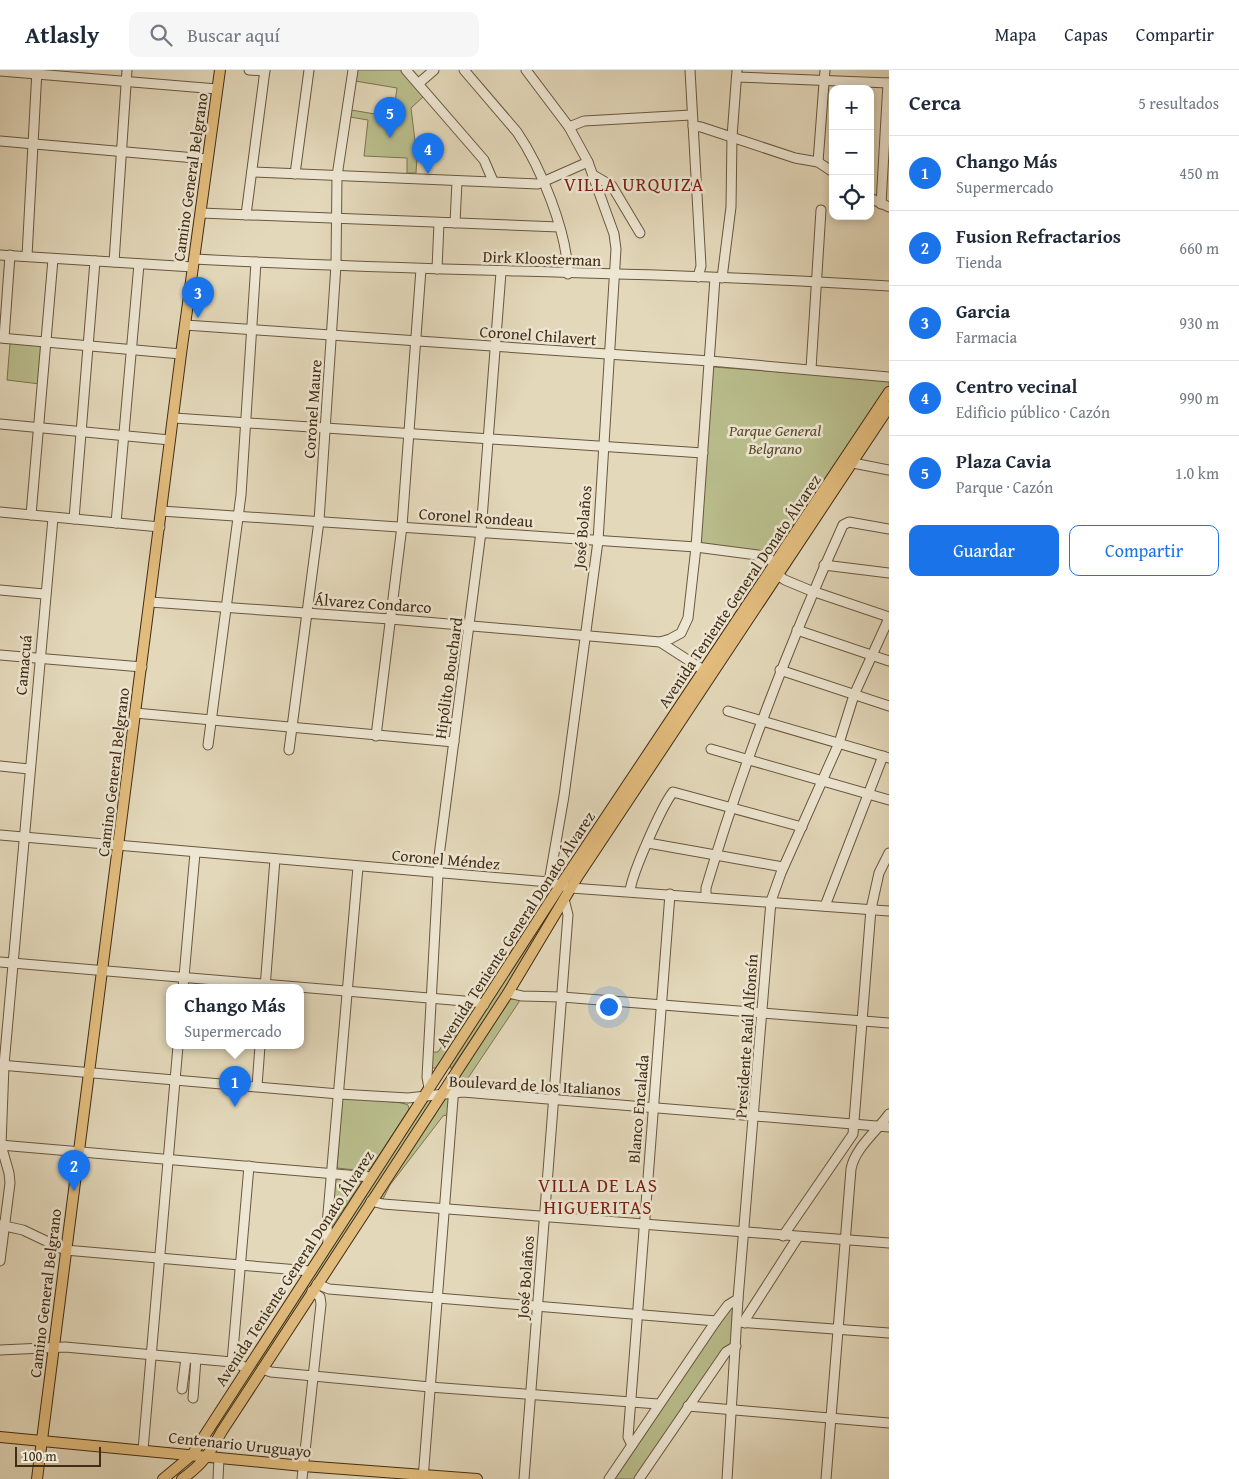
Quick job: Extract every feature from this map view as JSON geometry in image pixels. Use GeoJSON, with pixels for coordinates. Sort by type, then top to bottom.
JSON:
{"type":"FeatureCollection","features":[{"type":"Feature","properties":{"kind":"main road","name":"Camino General Belgrano"},"geometry":{"type":"LineString","coordinates":[[36,1479],[181,354],[220,70]]}},
{"type":"Feature","properties":{"kind":"main road","name":"Avenida Teniente General Donato Álvarez"},"geometry":{"type":"LineString","coordinates":[[182,1479],[200,1466],[208,1456],[262,1369],[318,1290],[371,1201],[508,993],[564,899],[777,570],[889,392]]}},
{"type":"Feature","properties":{"kind":"main road","name":"Avenida Teniente General Donato Álvarez"},"geometry":{"type":"LineString","coordinates":[[163,1479],[192,1454],[560,886],[705,670],[853,462],[889,407]]}},
{"type":"Feature","properties":{"kind":"main road","name":"Centenario Uruguayo"},"geometry":{"type":"LineString","coordinates":[[0,1437],[424,1477],[477,1479]]}},
{"type":"Feature","properties":{"kind":"street"},"geometry":{"type":"LineString","coordinates":[[114,262],[127,70]]}},
{"type":"Feature","properties":{"kind":"street"},"geometry":{"type":"LineString","coordinates":[[246,215],[265,71],[249,70]]}},
{"type":"Feature","properties":{"kind":"street"},"geometry":{"type":"LineString","coordinates":[[295,174],[309,70]]}},
{"type":"Feature","properties":{"kind":"street","name":"Coronel Maure"},"geometry":{"type":"LineString","coordinates":[[290,750],[319,521],[336,266],[335,218],[337,176],[353,70]]}},
{"type":"Feature","properties":{"kind":"street"},"geometry":{"type":"LineString","coordinates":[[406,70],[484,160],[493,181]]}},
{"type":"Feature","properties":{"kind":"street"},"geometry":{"type":"LineString","coordinates":[[419,84],[434,70]]}},
{"type":"Feature","properties":{"kind":"street"},"geometry":{"type":"LineString","coordinates":[[464,70],[517,132],[555,209],[568,274]]}},
{"type":"Feature","properties":{"kind":"street","name":"José Bolaños"},"geometry":{"type":"LineString","coordinates":[[526,70],[569,126],[588,162],[614,234],[616,275],[598,541],[564,796],[549,882]]}},
{"type":"Feature","properties":{"kind":"street"},"geometry":{"type":"LineString","coordinates":[[690,70],[700,266],[698,277]]}},
{"type":"Feature","properties":{"kind":"street"},"geometry":{"type":"LineString","coordinates":[[818,162],[825,70]]}},
{"type":"Feature","properties":{"kind":"street"},"geometry":{"type":"LineString","coordinates":[[0,71],[37,72],[217,89]]}},
{"type":"Feature","properties":{"kind":"street"},"geometry":{"type":"LineString","coordinates":[[27,256],[37,72]]}},
{"type":"Feature","properties":{"kind":"street"},"geometry":{"type":"LineString","coordinates":[[660,642],[675,637],[686,626],[696,548],[718,278],[731,207],[732,137],[737,73],[823,81],[888,83],[885,205]]}},
{"type":"Feature","properties":{"kind":"street"},"geometry":{"type":"LineString","coordinates":[[569,126],[584,121],[691,115]]}},
{"type":"Feature","properties":{"kind":"street"},"geometry":{"type":"LineString","coordinates":[[693,126],[795,158],[818,162],[829,169]]}},
{"type":"Feature","properties":{"kind":"street"},"geometry":{"type":"LineString","coordinates":[[0,141],[207,159]]}},
{"type":"Feature","properties":{"kind":"street"},"geometry":{"type":"LineString","coordinates":[[252,172],[543,183],[588,162]]}},
{"type":"Feature","properties":{"kind":"street"},"geometry":{"type":"LineString","coordinates":[[593,175],[612,186],[640,233]]}},
{"type":"Feature","properties":{"kind":"street"},"geometry":{"type":"LineString","coordinates":[[454,223],[457,181]]}},
{"type":"Feature","properties":{"kind":"street"},"geometry":{"type":"LineString","coordinates":[[811,369],[821,210]]}},
{"type":"Feature","properties":{"kind":"street"},"geometry":{"type":"LineString","coordinates":[[201,213],[559,227]]}},
{"type":"Feature","properties":{"kind":"street"},"geometry":{"type":"LineString","coordinates":[[437,269],[439,223]]}},
{"type":"Feature","properties":{"kind":"street","name":"Dirk Kloosterman"},"geometry":{"type":"LineString","coordinates":[[0,255],[139,264],[256,262],[500,272],[816,281],[889,286]]}},
{"type":"Feature","properties":{"kind":"street"},"geometry":{"type":"LineString","coordinates":[[10,255],[2,338],[181,354]]}},
{"type":"Feature","properties":{"kind":"street"},"geometry":{"type":"LineString","coordinates":[[31,515],[53,259]]}},
{"type":"Feature","properties":{"kind":"street"},"geometry":{"type":"LineString","coordinates":[[74,519],[95,261]]}},
{"type":"Feature","properties":{"kind":"street"},"geometry":{"type":"LineString","coordinates":[[208,745],[238,515],[256,262]]}},
{"type":"Feature","properties":{"kind":"street"},"geometry":{"type":"LineString","coordinates":[[116,523],[139,264]]}},
{"type":"Feature","properties":{"kind":"street"},"geometry":{"type":"LineString","coordinates":[[376,736],[402,526],[421,269]]}},
{"type":"Feature","properties":{"kind":"street","name":"Hipólito Bouchard"},"geometry":{"type":"LineString","coordinates":[[426,1092],[438,873],[482,532],[500,272]]}},
{"type":"Feature","properties":{"kind":"street","name":"Coronel Chilavert"},"geometry":{"type":"LineString","coordinates":[[185,325],[710,361],[811,369],[889,378]]}},
{"type":"Feature","properties":{"kind":"street"},"geometry":{"type":"LineString","coordinates":[[174,418],[488,438],[604,448],[703,453]]}},
{"type":"Feature","properties":{"kind":"street"},"geometry":{"type":"LineString","coordinates":[[0,424],[170,440]]}},
{"type":"Feature","properties":{"kind":"street"},"geometry":{"type":"LineString","coordinates":[[853,462],[889,470]]}},
{"type":"Feature","properties":{"kind":"street","name":"Coronel Rondeau"},"geometry":{"type":"LineString","coordinates":[[161,510],[696,548],[765,556],[777,570],[813,591],[889,618]]}},
{"type":"Feature","properties":{"kind":"street"},"geometry":{"type":"LineString","coordinates":[[0,512],[160,526]]}},
{"type":"Feature","properties":{"kind":"street","name":"Camacuá"},"geometry":{"type":"LineString","coordinates":[[0,1261],[2,1226],[10,1177],[0,1145],[2,1065],[14,963],[44,594],[53,518]]}},
{"type":"Feature","properties":{"kind":"street"},"geometry":{"type":"LineString","coordinates":[[706,896],[730,807],[760,721],[842,525],[849,522],[889,530]]}},
{"type":"Feature","properties":{"kind":"street"},"geometry":{"type":"LineString","coordinates":[[824,565],[889,573]]}},
{"type":"Feature","properties":{"kind":"street"},"geometry":{"type":"LineString","coordinates":[[0,590],[44,594]]}},
{"type":"Feature","properties":{"kind":"street","name":"Álvarez Condarco"},"geometry":{"type":"LineString","coordinates":[[150,602],[390,618],[660,642],[705,670]]}},
{"type":"Feature","properties":{"kind":"street","name":"Presidente Raúl Alfonsín"},"geometry":{"type":"LineString","coordinates":[[727,1479],[736,1346],[741,1323],[738,1299],[755,1115],[771,901],[783,867],[839,743],[854,696],[889,618]]}},
{"type":"Feature","properties":{"kind":"street"},"geometry":{"type":"LineString","coordinates":[[797,630],[889,661]]}},
{"type":"Feature","properties":{"kind":"street"},"geometry":{"type":"LineString","coordinates":[[0,655],[142,667]]}},
{"type":"Feature","properties":{"kind":"street"},"geometry":{"type":"LineString","coordinates":[[780,670],[889,706]]}},
{"type":"Feature","properties":{"kind":"street"},"geometry":{"type":"LineString","coordinates":[[728,711],[886,757],[825,906]]}},
{"type":"Feature","properties":{"kind":"street"},"geometry":{"type":"LineString","coordinates":[[135,713],[454,742]]}},
{"type":"Feature","properties":{"kind":"street"},"geometry":{"type":"LineString","coordinates":[[711,749],[889,800]]}},
{"type":"Feature","properties":{"kind":"street"},"geometry":{"type":"LineString","coordinates":[[0,766],[29,769]]}},
{"type":"Feature","properties":{"kind":"street"},"geometry":{"type":"LineString","coordinates":[[630,891],[648,843],[671,793],[674,791],[802,827]]}},
{"type":"Feature","properties":{"kind":"street","name":"Coronel Méndez"},"geometry":{"type":"LineString","coordinates":[[0,835],[549,882],[571,888],[706,896],[889,911]]}},
{"type":"Feature","properties":{"kind":"street"},"geometry":{"type":"LineString","coordinates":[[648,843],[783,867]]}},
{"type":"Feature","properties":{"kind":"street"},"geometry":{"type":"LineString","coordinates":[[183,984],[195,853]]}},
{"type":"Feature","properties":{"kind":"street"},"geometry":{"type":"LineString","coordinates":[[783,1236],[850,1142],[854,1124],[871,909],[889,853]]}},
{"type":"Feature","properties":{"kind":"street"},"geometry":{"type":"LineString","coordinates":[[265,984],[275,859]]}},
{"type":"Feature","properties":{"kind":"street"},"geometry":{"type":"LineString","coordinates":[[328,1242],[327,1225],[358,867]]}},
{"type":"Feature","properties":{"kind":"street","name":"Blanco Encalada"},"geometry":{"type":"LineString","coordinates":[[632,1445],[628,1437],[670,894]]}},
{"type":"Feature","properties":{"kind":"street","name":"José Bolaños"},"geometry":{"type":"LineString","coordinates":[[524,1479],[568,915],[564,899]]}},
{"type":"Feature","properties":{"kind":"street"},"geometry":{"type":"LineString","coordinates":[[0,962],[245,984]]}},
{"type":"Feature","properties":{"kind":"street"},"geometry":{"type":"LineString","coordinates":[[304,988],[476,1002],[484,1005]]}},
{"type":"Feature","properties":{"kind":"street"},"geometry":{"type":"LineString","coordinates":[[508,993],[522,996],[562,997],[889,1023]]}},
{"type":"Feature","properties":{"kind":"street"},"geometry":{"type":"LineString","coordinates":[[143,1450],[178,1049]]}},
{"type":"Feature","properties":{"kind":"street"},"geometry":{"type":"LineString","coordinates":[[257,1086],[260,1049]]}},
{"type":"Feature","properties":{"kind":"street","name":"Boulevard de los Italianos"},"geometry":{"type":"LineString","coordinates":[[2,1065],[339,1094],[426,1092],[441,1094],[454,1092],[884,1126]]}},
{"type":"Feature","properties":{"kind":"street"},"geometry":{"type":"LineString","coordinates":[[424,1477],[455,1074]]}},
{"type":"Feature","properties":{"kind":"street"},"geometry":{"type":"LineString","coordinates":[[826,1479],[851,1168],[853,1160],[884,1126],[889,1114]]}},
{"type":"Feature","properties":{"kind":"street"},"geometry":{"type":"LineString","coordinates":[[0,1145],[371,1177]]}},
{"type":"Feature","properties":{"kind":"street"},"geometry":{"type":"LineString","coordinates":[[232,1362],[249,1166]]}},
{"type":"Feature","properties":{"kind":"street"},"geometry":{"type":"LineString","coordinates":[[371,1201],[383,1204],[889,1243]]}},
{"type":"Feature","properties":{"kind":"street"},"geometry":{"type":"LineString","coordinates":[[2,1226],[23,1230],[65,1250],[160,1256],[310,1271]]}},
{"type":"Feature","properties":{"kind":"street"},"geometry":{"type":"LineString","coordinates":[[741,1323],[798,1237]]}},
{"type":"Feature","properties":{"kind":"street"},"geometry":{"type":"LineString","coordinates":[[302,1479],[321,1304],[318,1290],[716,1321]]}},
{"type":"Feature","properties":{"kind":"street"},"geometry":{"type":"LineString","coordinates":[[609,1479],[716,1321],[728,1305],[738,1299]]}},
{"type":"Feature","properties":{"kind":"street"},"geometry":{"type":"LineString","coordinates":[[741,1323],[889,1333]]}},
{"type":"Feature","properties":{"kind":"street"},"geometry":{"type":"LineString","coordinates":[[639,1479],[726,1352],[736,1346]]}},
{"type":"Feature","properties":{"kind":"street"},"geometry":{"type":"LineString","coordinates":[[0,1350],[53,1347],[232,1362],[247,1368]]}},
{"type":"Feature","properties":{"kind":"street"},"geometry":{"type":"LineString","coordinates":[[182,1389],[186,1358]]}},
{"type":"Feature","properties":{"kind":"street"},"geometry":{"type":"LineString","coordinates":[[193,1398],[196,1359]]}},
{"type":"Feature","properties":{"kind":"street"},"geometry":{"type":"LineString","coordinates":[[262,1369],[313,1376],[430,1387],[658,1404]]}},
{"type":"Feature","properties":{"kind":"street"},"geometry":{"type":"LineString","coordinates":[[688,1406],[889,1422]]}},
{"type":"Feature","properties":{"kind":"street"},"geometry":{"type":"LineString","coordinates":[[218,1479],[219,1458]]}},
{"type":"Feature","properties":{"kind":"green space"},"geometry":{"type":"Polygon","coordinates":[[[357,70],[402,70],[424,96],[411,108],[417,157],[416,173],[407,173],[407,158],[364,156],[368,120],[350,117],[351,110],[393,117],[397,88],[355,81],[357,70]]]}},
{"type":"Feature","properties":{"kind":"green space"},"geometry":{"type":"Polygon","coordinates":[[[10,343],[44,346],[40,384],[7,380],[10,343]]]}},
{"type":"Feature","properties":{"kind":"green space","name":"Parque General Belgrano"},"geometry":{"type":"Polygon","coordinates":[[[713,367],[889,380],[889,388],[778,556],[699,544],[713,367]]]}},
{"type":"Feature","properties":{"kind":"green space"},"geometry":{"type":"Polygon","coordinates":[[[559,895],[560,897],[504,990],[451,1069],[450,1064],[559,895]]]}},
{"type":"Feature","properties":{"kind":"green space"},"geometry":{"type":"Polygon","coordinates":[[[509,999],[519,999],[519,1002],[462,1087],[460,1087],[458,1075],[509,999]]]}},
{"type":"Feature","properties":{"kind":"green space"},"geometry":{"type":"Polygon","coordinates":[[[469,1005],[476,1008],[437,1068],[431,1068],[432,1052],[438,1052],[469,1005]]]}},
{"type":"Feature","properties":{"kind":"green space"},"geometry":{"type":"Polygon","coordinates":[[[346,1097],[408,1105],[409,1109],[370,1169],[366,1171],[337,1168],[342,1101],[346,1097]]]}},
{"type":"Feature","properties":{"kind":"green space"},"geometry":{"type":"Polygon","coordinates":[[[446,1097],[450,1098],[450,1114],[443,1116],[390,1185],[383,1199],[380,1199],[379,1196],[446,1097]]]}},
{"type":"Feature","properties":{"kind":"green space"},"geometry":{"type":"Polygon","coordinates":[[[425,1101],[431,1102],[211,1440],[225,1408],[425,1101]]]}},
{"type":"Feature","properties":{"kind":"green space"},"geometry":{"type":"Polygon","coordinates":[[[336,1178],[360,1179],[361,1183],[333,1225],[330,1224],[336,1178]]]}},
{"type":"Feature","properties":{"kind":"green space"},"geometry":{"type":"Polygon","coordinates":[[[729,1309],[735,1310],[733,1342],[726,1347],[636,1479],[615,1479],[729,1309]]]}},
{"type":"Feature","properties":{"kind":"place","name":"Plaza Cavia"},"geometry":{"type":"Point","coordinates":[390,138]}},
{"type":"Feature","properties":{"kind":"place","name":"Centro vecinal"},"geometry":{"type":"Point","coordinates":[428,174]}},
{"type":"Feature","properties":{"kind":"place","name":"Garcia"},"geometry":{"type":"Point","coordinates":[198,318]}},
{"type":"Feature","properties":{"kind":"place","name":"Chango Más"},"geometry":{"type":"Point","coordinates":[235,1107]}},
{"type":"Feature","properties":{"kind":"place","name":"Fusion Refractarios"},"geometry":{"type":"Point","coordinates":[74,1191]}},
{"type":"Feature","properties":{"kind":"district","name":"VILLA URQUIZA"},"geometry":{"type":"Point","coordinates":[634,184]}},
{"type":"Feature","properties":{"kind":"district","name":"VILLA DE LAS HIGUERITAS"},"geometry":{"type":"Point","coordinates":[598,1196]}}]}
